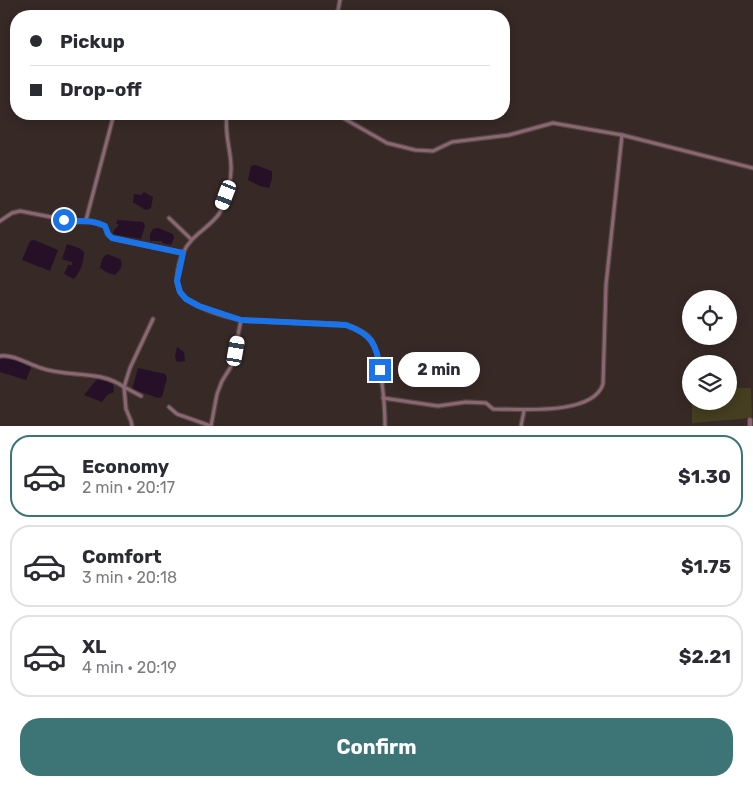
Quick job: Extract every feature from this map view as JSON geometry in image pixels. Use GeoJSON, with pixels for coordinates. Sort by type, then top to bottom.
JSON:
{"type":"FeatureCollection","features":[{"type":"Feature","properties":{"kind":"street"},"geometry":{"type":"LineString","coordinates":[[86,220],[112,120]]}},
{"type":"Feature","properties":{"kind":"street"},"geometry":{"type":"LineString","coordinates":[[226,120],[232,155],[230,183],[219,213],[191,238],[183,253],[177,281],[180,292],[186,299],[211,311],[241,320],[346,325],[370,337],[379,356],[385,426]]}},
{"type":"Feature","properties":{"kind":"street"},"geometry":{"type":"LineString","coordinates":[[347,120],[387,143],[415,150],[433,150],[452,142],[509,135],[553,123],[622,135],[753,168]]}},
{"type":"Feature","properties":{"kind":"street"},"geometry":{"type":"LineString","coordinates":[[383,398],[438,406],[466,402],[486,403],[492,408],[524,411],[560,408],[586,402],[595,397],[602,389],[606,285],[622,135]]}},
{"type":"Feature","properties":{"kind":"street"},"geometry":{"type":"LineString","coordinates":[[0,221],[12,213],[20,211],[77,222],[86,220],[105,226],[112,238],[183,253]]}},
{"type":"Feature","properties":{"kind":"street"},"geometry":{"type":"LineString","coordinates":[[169,218],[191,238]]}},
{"type":"Feature","properties":{"kind":"street"},"geometry":{"type":"LineString","coordinates":[[132,426],[132,421],[126,409],[124,387],[130,368],[153,319]]}},
{"type":"Feature","properties":{"kind":"street"},"geometry":{"type":"LineString","coordinates":[[168,407],[177,414],[211,426],[217,394],[222,381],[232,365],[241,320]]}},
{"type":"Feature","properties":{"kind":"street"},"geometry":{"type":"LineString","coordinates":[[0,356],[9,355],[57,372],[97,376],[141,396]]}},
{"type":"Feature","properties":{"kind":"street"},"geometry":{"type":"LineString","coordinates":[[521,426],[524,411]]}},
{"type":"Feature","properties":{"kind":"street"},"geometry":{"type":"LineString","coordinates":[[750,420],[750,426]]}},
{"type":"Feature","properties":{"kind":"shaded area"},"geometry":{"type":"Polygon","coordinates":[[[255,165],[272,171],[269,188],[248,180],[251,166],[255,165]]]}},
{"type":"Feature","properties":{"kind":"shaded area"},"geometry":{"type":"Polygon","coordinates":[[[144,192],[153,197],[151,208],[147,210],[133,203],[134,194],[141,195],[144,192]]]}},
{"type":"Feature","properties":{"kind":"shaded area"},"geometry":{"type":"Polygon","coordinates":[[[118,220],[143,222],[145,226],[141,239],[113,234],[119,225],[116,223],[118,220]]]}},
{"type":"Feature","properties":{"kind":"shaded area"},"geometry":{"type":"Polygon","coordinates":[[[158,228],[173,234],[174,238],[171,245],[161,241],[150,241],[150,234],[153,229],[158,228]]]}},
{"type":"Feature","properties":{"kind":"shaded area"},"geometry":{"type":"Polygon","coordinates":[[[34,240],[58,250],[50,271],[22,260],[30,241],[34,240]]]}},
{"type":"Feature","properties":{"kind":"shaded area"},"geometry":{"type":"Polygon","coordinates":[[[67,244],[84,252],[82,266],[74,279],[64,274],[68,265],[72,265],[72,262],[62,259],[67,244]]]}},
{"type":"Feature","properties":{"kind":"shaded area"},"geometry":{"type":"Polygon","coordinates":[[[107,254],[120,259],[122,263],[115,275],[100,268],[102,259],[107,254]]]}},
{"type":"Feature","properties":{"kind":"shaded area"},"geometry":{"type":"Polygon","coordinates":[[[177,347],[184,352],[185,361],[177,362],[175,357],[177,347]]]}},
{"type":"Feature","properties":{"kind":"shaded area"},"geometry":{"type":"Polygon","coordinates":[[[6,357],[30,365],[31,368],[26,380],[0,372],[0,358],[6,357]]]}},
{"type":"Feature","properties":{"kind":"shaded area"},"geometry":{"type":"Polygon","coordinates":[[[138,368],[165,374],[167,378],[162,397],[158,398],[132,389],[138,368]]]}},
{"type":"Feature","properties":{"kind":"shaded area"},"geometry":{"type":"Polygon","coordinates":[[[97,379],[113,384],[114,392],[107,395],[102,402],[84,395],[97,379]]]}},
{"type":"Feature","properties":{"kind":"shaded area"},"geometry":{"type":"Polygon","coordinates":[[[737,388],[751,388],[752,418],[692,423],[692,410],[737,410],[737,388]]]}},
{"type":"Feature","properties":{"kind":"route"},"geometry":{"type":"LineString","coordinates":[[64,220],[77,222],[86,220],[100,223],[105,226],[112,238],[183,253],[177,281],[180,292],[186,299],[211,311],[241,320],[346,325],[359,330],[370,337],[375,345],[379,356],[380,370]]}}]}
